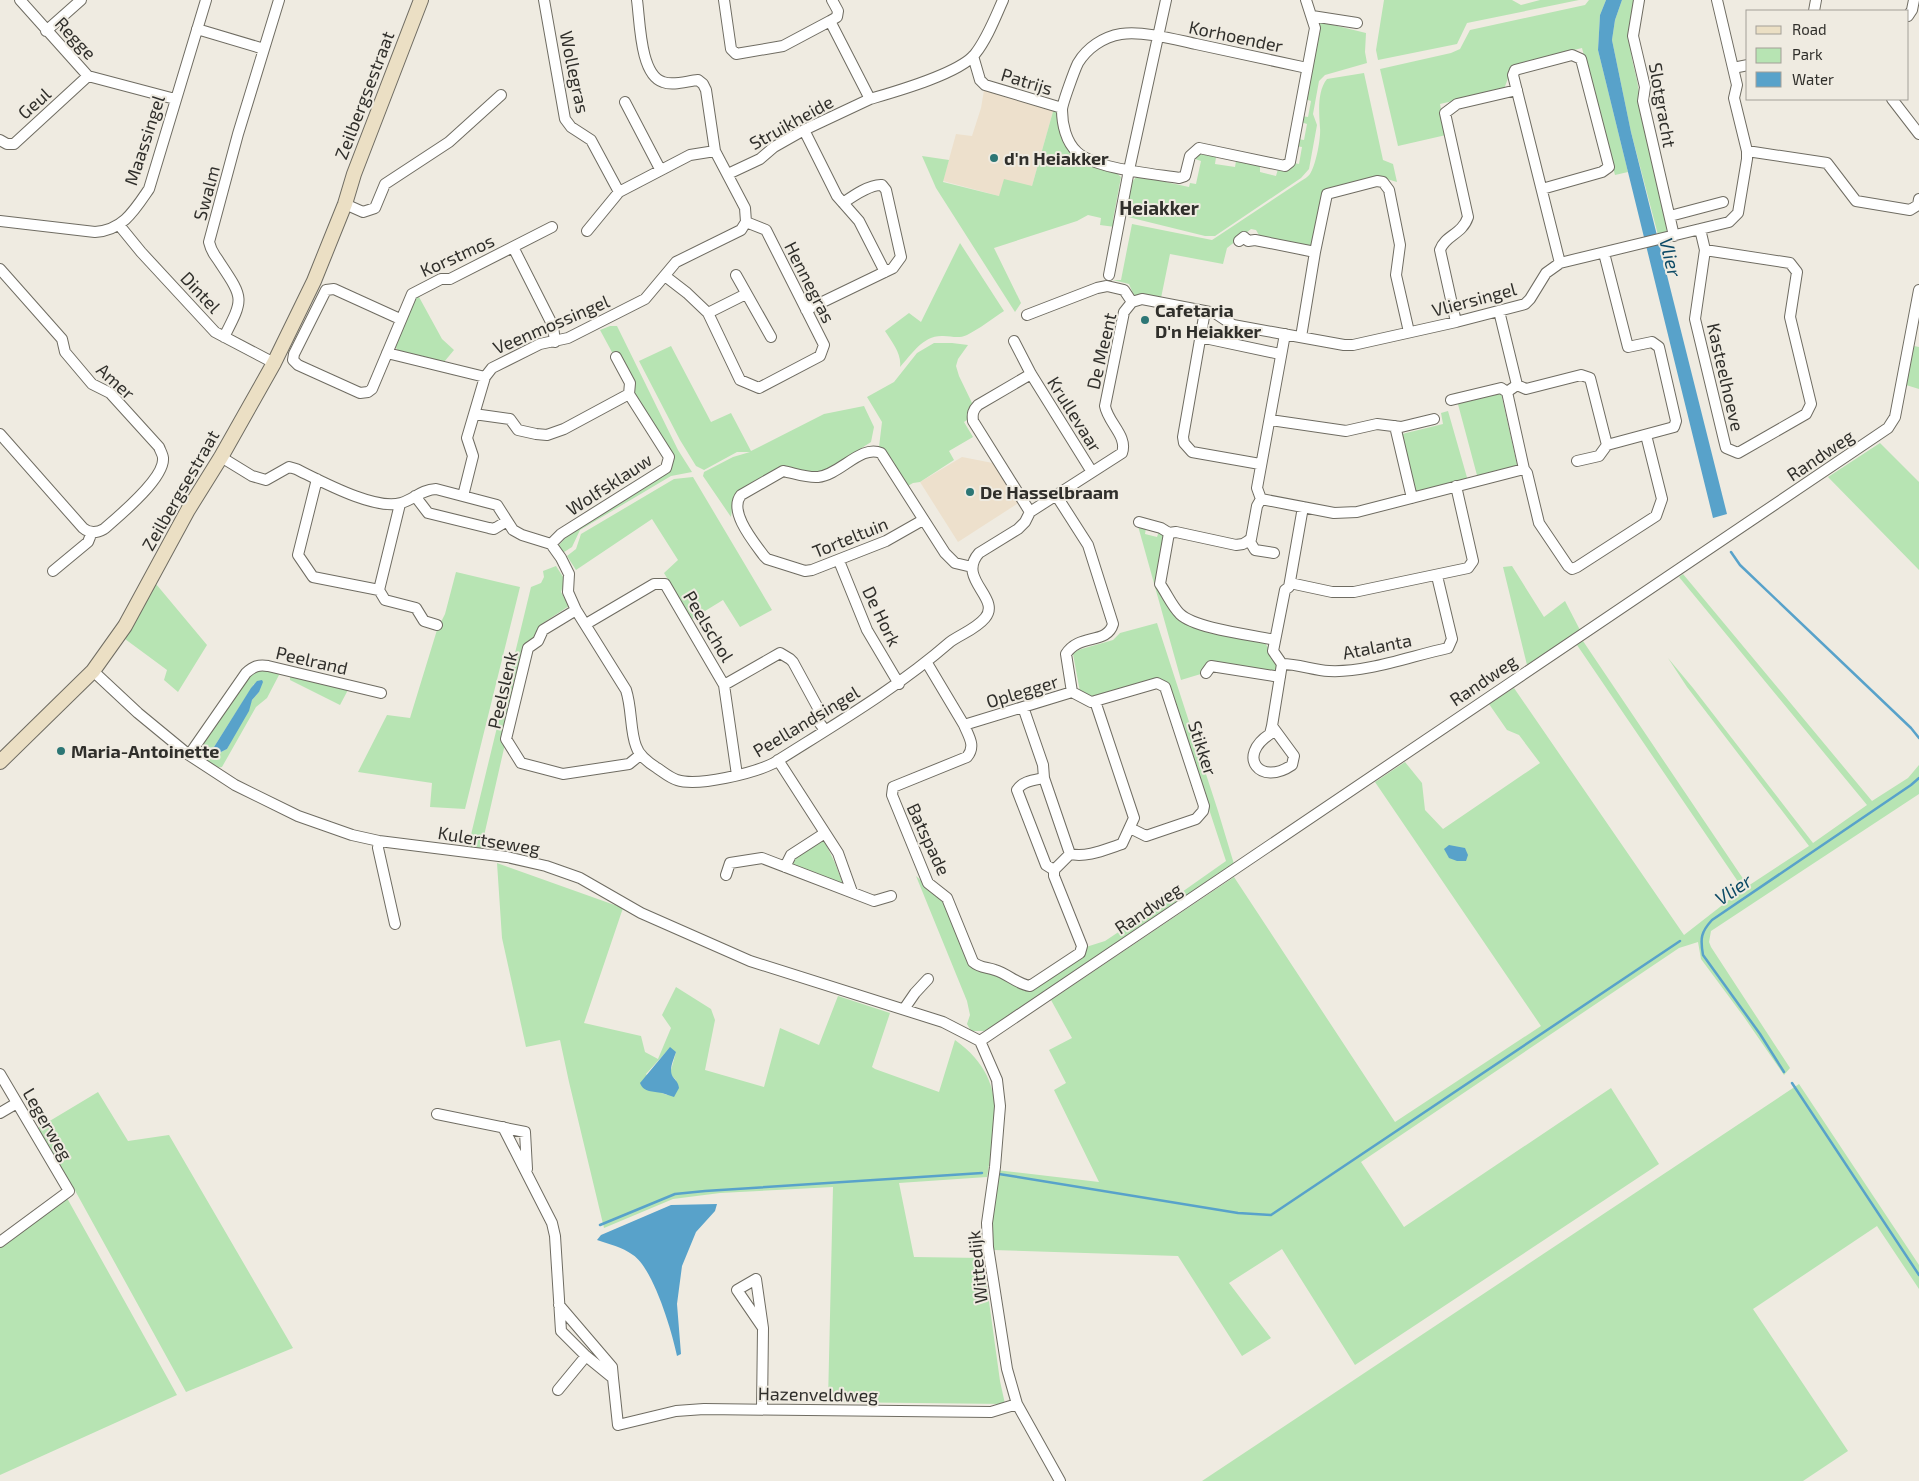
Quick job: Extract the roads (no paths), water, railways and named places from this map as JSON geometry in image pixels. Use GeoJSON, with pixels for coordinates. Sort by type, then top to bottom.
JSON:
{"type":"FeatureCollection","features":[{"type":"Feature","properties":{"kind":"street","name":"Regge"},"geometry":{"type":"LineString","coordinates":[[20,0],[88,76],[175,99]]}},
{"type":"Feature","properties":{"kind":"street"},"geometry":{"type":"LineString","coordinates":[[46,31],[81,0]]}},
{"type":"Feature","properties":{"kind":"street","name":"Maassingel"},"geometry":{"type":"LineString","coordinates":[[0,221],[95,232],[107,231],[133,213],[148,189],[206,0]]}},
{"type":"Feature","properties":{"kind":"street","name":"Swalm"},"geometry":{"type":"LineString","coordinates":[[224,337],[239,307],[239,298],[236,288],[218,259],[212,254],[209,242],[238,134],[279,0]]}},
{"type":"Feature","properties":{"kind":"street","name":"Zeilbergsestraat"},"geometry":{"type":"LineString","coordinates":[[0,762],[93,671],[125,626],[188,510],[221,457],[274,363],[314,281],[345,204],[354,174],[421,0]]}},
{"type":"Feature","properties":{"kind":"street","name":"Wollegras"},"geometry":{"type":"LineString","coordinates":[[544,0],[565,120],[571,127],[591,140],[619,192]]}},
{"type":"Feature","properties":{"kind":"street"},"geometry":{"type":"LineString","coordinates":[[637,0],[645,60],[648,70],[654,78],[672,84],[698,80],[706,90],[715,151],[745,208],[746,222]]}},
{"type":"Feature","properties":{"kind":"street"},"geometry":{"type":"LineString","coordinates":[[724,0],[731,49],[736,54],[783,46],[830,21],[836,17],[838,11],[832,0]]}},
{"type":"Feature","properties":{"kind":"street"},"geometry":{"type":"LineString","coordinates":[[974,56],[982,45],[1003,0]]}},
{"type":"Feature","properties":{"kind":"street"},"geometry":{"type":"LineString","coordinates":[[1109,275],[1129,170],[1166,0]]}},
{"type":"Feature","properties":{"kind":"street","name":"Korhoender"},"geometry":{"type":"LineString","coordinates":[[1306,0],[1315,28],[1308,68],[1290,162],[1285,166],[1198,148],[1190,156],[1185,176],[1179,178],[1098,163],[1078,154],[1070,145],[1066,133],[1062,108],[1078,63],[1092,46],[1106,37],[1122,34],[1159,36],[1308,68]]}},
{"type":"Feature","properties":{"kind":"street","name":"Slotgracht"},"geometry":{"type":"LineString","coordinates":[[1639,0],[1633,36],[1645,87],[1643,101],[1670,216],[1669,237]]}},
{"type":"Feature","properties":{"kind":"street","name":"Vliersingel"},"geometry":{"type":"LineString","coordinates":[[1132,302],[1142,299],[1205,311],[1221,316],[1233,325],[1353,345],[1456,322],[1525,304],[1546,273],[1560,263],[1729,222],[1738,213],[1747,152],[1734,98],[1737,85],[1717,0]]}},
{"type":"Feature","properties":{"kind":"street"},"geometry":{"type":"LineString","coordinates":[[1909,14],[1914,0]]}},
{"type":"Feature","properties":{"kind":"street"},"geometry":{"type":"LineString","coordinates":[[1312,16],[1357,23]]}},
{"type":"Feature","properties":{"kind":"street"},"geometry":{"type":"LineString","coordinates":[[830,21],[870,99]]}},
{"type":"Feature","properties":{"kind":"street"},"geometry":{"type":"LineString","coordinates":[[197,29],[264,49]]}},
{"type":"Feature","properties":{"kind":"street"},"geometry":{"type":"LineString","coordinates":[[1542,189],[1602,172],[1609,167],[1581,59],[1572,55],[1515,70],[1513,75],[1560,263]]}},
{"type":"Feature","properties":{"kind":"street","name":"Struikheide"},"geometry":{"type":"LineString","coordinates":[[728,174],[760,159],[774,147],[804,130],[870,99],[902,90],[962,66],[974,56]]}},
{"type":"Feature","properties":{"kind":"street","name":"Patrijs"},"geometry":{"type":"LineString","coordinates":[[974,56],[980,80],[985,85],[1062,108]]}},
{"type":"Feature","properties":{"kind":"street"},"geometry":{"type":"LineString","coordinates":[[1733,68],[1746,65]]}},
{"type":"Feature","properties":{"kind":"street","name":"Geul"},"geometry":{"type":"LineString","coordinates":[[0,140],[7,144],[14,144],[88,76]]}},
{"type":"Feature","properties":{"kind":"street"},"geometry":{"type":"LineString","coordinates":[[1456,322],[1440,250],[1442,245],[1465,226],[1468,217],[1445,113],[1457,104],[1516,90]]}},
{"type":"Feature","properties":{"kind":"street"},"geometry":{"type":"LineString","coordinates":[[345,204],[363,212],[375,208],[385,184],[449,142],[501,95]]}},
{"type":"Feature","properties":{"kind":"street"},"geometry":{"type":"LineString","coordinates":[[1895,100],[1919,134]]}},
{"type":"Feature","properties":{"kind":"street"},"geometry":{"type":"LineString","coordinates":[[625,102],[660,169]]}},
{"type":"Feature","properties":{"kind":"street"},"geometry":{"type":"LineString","coordinates":[[804,130],[837,196],[859,221],[885,272]]}},
{"type":"Feature","properties":{"kind":"street"},"geometry":{"type":"LineString","coordinates":[[587,231],[619,192],[690,155],[715,151]]}},
{"type":"Feature","properties":{"kind":"street"},"geometry":{"type":"LineString","coordinates":[[1747,152],[1827,163],[1856,201],[1910,210],[1918,205],[1919,199]]}},
{"type":"Feature","properties":{"kind":"street"},"geometry":{"type":"LineString","coordinates":[[1301,337],[1326,194],[1377,181],[1383,182],[1388,190],[1400,245],[1396,274],[1409,332]]}},
{"type":"Feature","properties":{"kind":"street"},"geometry":{"type":"LineString","coordinates":[[806,310],[893,268],[901,257],[886,190],[882,185],[876,185],[851,197],[844,203]]}},
{"type":"Feature","properties":{"kind":"street"},"geometry":{"type":"LineString","coordinates":[[1670,216],[1723,202]]}},
{"type":"Feature","properties":{"kind":"street","name":"Veenmossingel"},"geometry":{"type":"LineString","coordinates":[[463,496],[473,456],[467,438],[485,377],[492,368],[540,344],[555,342],[584,331],[645,299],[676,262],[741,230],[746,222]]}},
{"type":"Feature","properties":{"kind":"street","name":"Hennegras"},"geometry":{"type":"LineString","coordinates":[[665,276],[688,293],[708,313],[740,380],[759,388],[820,356],[824,345],[766,230],[746,222]]}},
{"type":"Feature","properties":{"kind":"street","name":"Dintel"},"geometry":{"type":"LineString","coordinates":[[119,224],[141,252],[216,332],[274,363]]}},
{"type":"Feature","properties":{"kind":"street","name":"Korstmos"},"geometry":{"type":"LineString","coordinates":[[400,319],[334,289],[326,290],[294,354],[293,360],[298,365],[360,393],[368,392],[372,388],[412,294],[441,279],[450,279],[552,227]]}},
{"type":"Feature","properties":{"kind":"street","name":"Kasteelhoeve"},"geometry":{"type":"LineString","coordinates":[[1700,230],[1705,250],[1695,319],[1726,448],[1738,453],[1806,414],[1811,404],[1790,317],[1796,272],[1790,263],[1705,250]]}},
{"type":"Feature","properties":{"kind":"street"},"geometry":{"type":"LineString","coordinates":[[1239,241],[1244,238],[1248,241],[1256,240],[1315,252]]}},
{"type":"Feature","properties":{"kind":"street","name":"Korstmos"},"geometry":{"type":"LineString","coordinates":[[513,248],[553,326],[555,342]]}},
{"type":"Feature","properties":{"kind":"street"},"geometry":{"type":"LineString","coordinates":[[1577,461],[1599,456],[1607,445],[1674,427],[1676,421],[1660,348],[1652,342],[1628,347],[1604,253]]}},
{"type":"Feature","properties":{"kind":"street","name":"Amer"},"geometry":{"type":"LineString","coordinates":[[0,269],[62,339],[65,352],[92,384],[110,393],[159,447],[163,458],[160,471],[145,491],[104,529],[92,532],[88,542],[53,571]]}},
{"type":"Feature","properties":{"kind":"street"},"geometry":{"type":"LineString","coordinates":[[736,275],[771,337]]}},
{"type":"Feature","properties":{"kind":"street","name":"De Meent"},"geometry":{"type":"LineString","coordinates":[[1027,315],[1107,286],[1124,290],[1132,302],[1124,312],[1105,406],[1106,413],[1123,441],[1124,447],[1119,457],[1092,472]]}},
{"type":"Feature","properties":{"kind":"street","name":"Randweg"},"geometry":{"type":"LineString","coordinates":[[980,1041],[1888,428],[1895,417],[1919,290]]}},
{"type":"Feature","properties":{"kind":"street"},"geometry":{"type":"LineString","coordinates":[[708,313],[746,294]]}},
{"type":"Feature","properties":{"kind":"street"},"geometry":{"type":"LineString","coordinates":[[1205,311],[1183,437],[1184,444],[1192,452],[1260,464]]}},
{"type":"Feature","properties":{"kind":"street"},"geometry":{"type":"LineString","coordinates":[[1499,311],[1517,385]]}},
{"type":"Feature","properties":{"kind":"street"},"geometry":{"type":"LineString","coordinates":[[1139,522],[1161,528],[1169,533],[1176,532],[1236,545],[1251,538],[1257,506],[1261,499],[1257,488],[1260,464],[1270,420],[1285,334]]}},
{"type":"Feature","properties":{"kind":"street"},"geometry":{"type":"LineString","coordinates":[[1200,337],[1280,354]]}},
{"type":"Feature","properties":{"kind":"street","name":"Krullevaar"},"geometry":{"type":"LineString","coordinates":[[1014,341],[1031,374],[1092,472]]}},
{"type":"Feature","properties":{"kind":"street"},"geometry":{"type":"LineString","coordinates":[[387,353],[485,377]]}},
{"type":"Feature","properties":{"kind":"street","name":"Wolfsklauw"},"geometry":{"type":"LineString","coordinates":[[551,544],[561,534],[666,468],[669,457],[629,394],[630,383],[616,357]]}},
{"type":"Feature","properties":{"kind":"street","name":"Krullevaar"},"geometry":{"type":"LineString","coordinates":[[1030,512],[973,421],[972,416],[973,410],[978,405],[1031,374]]}},
{"type":"Feature","properties":{"kind":"street"},"geometry":{"type":"LineString","coordinates":[[1517,385],[1526,389],[1581,375],[1590,378],[1607,445]]}},
{"type":"Feature","properties":{"kind":"street"},"geometry":{"type":"LineString","coordinates":[[1507,392],[1517,385]]}},
{"type":"Feature","properties":{"kind":"street"},"geometry":{"type":"LineString","coordinates":[[1451,400],[1501,388],[1507,392],[1524,469],[1527,472],[1539,523],[1568,566],[1572,569],[1577,568],[1656,516],[1662,499],[1646,435]]}},
{"type":"Feature","properties":{"kind":"street"},"geometry":{"type":"LineString","coordinates":[[474,414],[510,419],[518,430],[536,434],[547,434],[564,429],[629,394]]}},
{"type":"Feature","properties":{"kind":"street"},"geometry":{"type":"LineString","coordinates":[[1270,420],[1346,431],[1377,424],[1401,427],[1434,419]]}},
{"type":"Feature","properties":{"kind":"street"},"geometry":{"type":"LineString","coordinates":[[1395,426],[1412,498]]}},
{"type":"Feature","properties":{"kind":"street"},"geometry":{"type":"LineString","coordinates":[[0,434],[83,528],[92,532]]}},
{"type":"Feature","properties":{"kind":"street","name":"Torteltuin"},"geometry":{"type":"LineString","coordinates":[[923,520],[898,535],[839,561],[805,571],[767,559],[740,519],[736,508],[737,501],[741,495],[783,471],[817,477],[831,474],[868,451],[875,450],[881,452],[945,553],[955,563],[972,567]]}},
{"type":"Feature","properties":{"kind":"street"},"geometry":{"type":"LineString","coordinates":[[221,457],[252,476],[266,480],[289,467],[296,468],[355,497],[384,503],[400,504],[426,490],[436,489],[497,505],[513,530],[522,536],[551,544],[569,574],[568,592],[576,610],[626,690],[630,702],[636,746],[640,755]]}},
{"type":"Feature","properties":{"kind":"street"},"geometry":{"type":"LineString","coordinates":[[1261,499],[1334,513],[1357,512],[1524,469]]}},
{"type":"Feature","properties":{"kind":"street"},"geometry":{"type":"LineString","coordinates":[[972,567],[975,558],[980,553],[1018,529],[1025,522],[1030,512],[1092,472]]}},
{"type":"Feature","properties":{"kind":"street"},"geometry":{"type":"LineString","coordinates":[[317,479],[298,555],[313,577],[379,590]]}},
{"type":"Feature","properties":{"kind":"street"},"geometry":{"type":"LineString","coordinates":[[1290,583],[1332,592],[1354,592],[1468,568],[1473,561],[1456,486]]}},
{"type":"Feature","properties":{"kind":"street","name":"Oplegger"},"geometry":{"type":"LineString","coordinates":[[964,725],[1072,692],[1066,654],[1077,643],[1106,635],[1111,631],[1113,624],[1088,545],[1056,495]]}},
{"type":"Feature","properties":{"kind":"street"},"geometry":{"type":"LineString","coordinates":[[415,496],[428,513],[489,528],[494,528],[507,521]]}},
{"type":"Feature","properties":{"kind":"street"},"geometry":{"type":"LineString","coordinates":[[400,504],[379,590],[385,600],[416,608],[424,621],[437,625]]}},
{"type":"Feature","properties":{"kind":"street"},"geometry":{"type":"LineString","coordinates":[[1272,726],[1294,756],[1292,765],[1286,770],[1270,774],[1261,770],[1256,764],[1254,756],[1255,748],[1259,742],[1270,734],[1272,726],[1282,664],[1273,651],[1285,590],[1289,587],[1290,583],[1303,507]]}},
{"type":"Feature","properties":{"kind":"street"},"geometry":{"type":"LineString","coordinates":[[1169,533],[1160,584],[1179,613],[1205,625],[1275,640]]}},
{"type":"Feature","properties":{"kind":"street"},"geometry":{"type":"LineString","coordinates":[[1249,540],[1255,550],[1274,553]]}},
{"type":"Feature","properties":{"kind":"street","name":"De Hork"},"geometry":{"type":"LineString","coordinates":[[839,561],[867,630],[899,684]]}},
{"type":"Feature","properties":{"kind":"street","name":"Peellandsingel"},"geometry":{"type":"LineString","coordinates":[[640,755],[675,780],[690,782],[759,770],[778,760],[899,684],[986,617],[989,610],[988,602],[973,575],[972,567]]}},
{"type":"Feature","properties":{"kind":"street","name":"Atalanta"},"geometry":{"type":"LineString","coordinates":[[1282,664],[1297,664],[1328,671],[1346,670],[1368,667],[1448,648],[1452,639],[1437,576]]}},
{"type":"Feature","properties":{"kind":"street","name":"Peelschol"},"geometry":{"type":"LineString","coordinates":[[586,624],[654,584],[665,584],[724,685],[737,775]]}},
{"type":"Feature","properties":{"kind":"street","name":"Peelslenk"},"geometry":{"type":"LineString","coordinates":[[576,610],[543,630],[538,641],[528,648],[506,739],[520,763],[563,774],[629,764],[640,755]]}},
{"type":"Feature","properties":{"kind":"street"},"geometry":{"type":"LineString","coordinates":[[724,685],[780,654],[793,662],[818,708],[818,721],[825,730]]}},
{"type":"Feature","properties":{"kind":"street"},"geometry":{"type":"LineString","coordinates":[[927,663],[964,725]]}},
{"type":"Feature","properties":{"kind":"street","name":"Peelrand"},"geometry":{"type":"LineString","coordinates":[[189,755],[246,673],[254,667],[268,666],[382,693]]}},
{"type":"Feature","properties":{"kind":"street"},"geometry":{"type":"LineString","coordinates":[[1206,673],[1210,666],[1280,677]]}},
{"type":"Feature","properties":{"kind":"street","name":"Kulertseweg"},"geometry":{"type":"LineString","coordinates":[[93,671],[138,713],[189,755],[235,785],[298,816],[352,835],[379,841],[507,857],[546,866],[580,878],[642,913],[750,961],[943,1022],[980,1041]]}},
{"type":"Feature","properties":{"kind":"street","name":"Stikker"},"geometry":{"type":"LineString","coordinates":[[1096,701],[1157,683],[1165,687],[1204,806],[1200,816],[1196,819],[1146,836],[1130,828]]}},
{"type":"Feature","properties":{"kind":"street"},"geometry":{"type":"LineString","coordinates":[[1070,854],[1085,855],[1122,844],[1134,818],[1096,701],[1091,702],[1072,692]]}},
{"type":"Feature","properties":{"kind":"street"},"geometry":{"type":"LineString","coordinates":[[1023,707],[1042,765],[1044,778],[1070,854]]}},
{"type":"Feature","properties":{"kind":"street","name":"Batspade"},"geometry":{"type":"LineString","coordinates":[[964,725],[972,744],[972,752],[967,757],[893,788],[892,795],[928,883],[947,898],[972,962],[979,967],[994,970],[1021,985],[1030,986],[1080,953],[1082,946],[1054,876],[1054,870]]}},
{"type":"Feature","properties":{"kind":"street"},"geometry":{"type":"LineString","coordinates":[[778,760],[838,853],[852,892]]}},
{"type":"Feature","properties":{"kind":"street"},"geometry":{"type":"LineString","coordinates":[[1044,778],[1023,783],[1017,790],[1046,866],[1054,870],[1070,854]]}},
{"type":"Feature","properties":{"kind":"street"},"geometry":{"type":"LineString","coordinates":[[785,867],[791,855],[825,833]]}},
{"type":"Feature","properties":{"kind":"street"},"geometry":{"type":"LineString","coordinates":[[379,841],[378,848],[395,924]]}},
{"type":"Feature","properties":{"kind":"street"},"geometry":{"type":"LineString","coordinates":[[726,875],[730,863],[762,858],[874,901],[891,896]]}},
{"type":"Feature","properties":{"kind":"street"},"geometry":{"type":"LineString","coordinates":[[904,1009],[928,979]]}},
{"type":"Feature","properties":{"kind":"street","name":"Wittedijk"},"geometry":{"type":"LineString","coordinates":[[980,1041],[992,1066],[999,1093],[1000,1106],[988,1223],[988,1246],[1006,1369],[1017,1404],[1060,1481]]}},
{"type":"Feature","properties":{"kind":"street","name":"Legerweg"},"geometry":{"type":"LineString","coordinates":[[0,1074],[69,1191],[0,1242]]}},
{"type":"Feature","properties":{"kind":"street"},"geometry":{"type":"LineString","coordinates":[[0,1113],[17,1103]]}},
{"type":"Feature","properties":{"kind":"street"},"geometry":{"type":"LineString","coordinates":[[437,1114],[525,1132],[528,1174]]}},
{"type":"Feature","properties":{"kind":"street"},"geometry":{"type":"LineString","coordinates":[[503,1127],[552,1223],[555,1236],[561,1331],[586,1356],[613,1378]]}},
{"type":"Feature","properties":{"kind":"street"},"geometry":{"type":"LineString","coordinates":[[559,1305],[612,1368],[613,1378]]}},
{"type":"Feature","properties":{"kind":"street"},"geometry":{"type":"LineString","coordinates":[[762,1410],[763,1328]]}},
{"type":"Feature","properties":{"kind":"street"},"geometry":{"type":"LineString","coordinates":[[558,1390],[586,1356]]}},
{"type":"Feature","properties":{"kind":"street","name":"Hazenveldweg"},"geometry":{"type":"LineString","coordinates":[[613,1378],[618,1425],[676,1411],[704,1409],[991,1412],[1017,1404]]}},
{"type":"Feature","properties":{"kind":"water"},"geometry":{"type":"Polygon","coordinates":[[[1606,0],[1622,0],[1615,20],[1612,40],[1631,132],[1727,514],[1713,518],[1598,50],[1600,15],[1606,0]]]}},
{"type":"Feature","properties":{"kind":"water"},"geometry":{"type":"Polygon","coordinates":[[[262,680],[259,692],[252,700],[249,711],[227,749],[219,753],[215,751],[214,747],[251,688],[257,681],[262,680]]]}},
{"type":"Feature","properties":{"kind":"water"},"geometry":{"type":"Polygon","coordinates":[[[1449,845],[1465,848],[1468,855],[1466,861],[1457,861],[1449,858],[1444,849],[1449,845]]]}},
{"type":"Feature","properties":{"kind":"water"},"geometry":{"type":"Polygon","coordinates":[[[670,1047],[676,1052],[671,1071],[679,1088],[674,1097],[646,1090],[640,1083],[670,1047]]]}},
{"type":"Feature","properties":{"kind":"water"},"geometry":{"type":"Polygon","coordinates":[[[717,1204],[715,1211],[696,1232],[682,1266],[677,1304],[681,1354],[677,1356],[661,1301],[648,1273],[633,1255],[597,1240],[601,1235],[671,1205],[717,1204]]]}},
{"type":"Feature","properties":{"kind":"waterway","name":"Vlier"},"geometry":{"type":"LineString","coordinates":[[1731,552],[1740,565],[1911,728],[1919,738]]}},
{"type":"Feature","properties":{"kind":"waterway","name":"Vlier"},"geometry":{"type":"LineString","coordinates":[[1784,1072],[1760,1034],[1703,955],[1702,940],[1704,932],[1712,920],[1919,778]]}},
{"type":"Feature","properties":{"kind":"waterway"},"geometry":{"type":"LineString","coordinates":[[999,1174],[1238,1213],[1271,1215],[1680,941]]}},
{"type":"Feature","properties":{"kind":"waterway","name":"Vlier"},"geometry":{"type":"LineString","coordinates":[[1792,1083],[1919,1275]]}},
{"type":"Feature","properties":{"kind":"waterway"},"geometry":{"type":"LineString","coordinates":[[600,1225],[675,1194],[982,1173]]}},
{"type":"Feature","properties":{"kind":"place","name":"d'n Heiakker"},"geometry":{"type":"Point","coordinates":[994,158]}},
{"type":"Feature","properties":{"kind":"place","name":"Cafetaria D'n Heiakker"},"geometry":{"type":"Point","coordinates":[1145,320]}},
{"type":"Feature","properties":{"kind":"place","name":"De Hasselbraam"},"geometry":{"type":"Point","coordinates":[970,492]}},
{"type":"Feature","properties":{"kind":"place","name":"Maria-Antoinette"},"geometry":{"type":"Point","coordinates":[61,751]}},
{"type":"Feature","properties":{"kind":"district","name":"Heiakker"},"geometry":{"type":"Point","coordinates":[1159,207]}}]}
